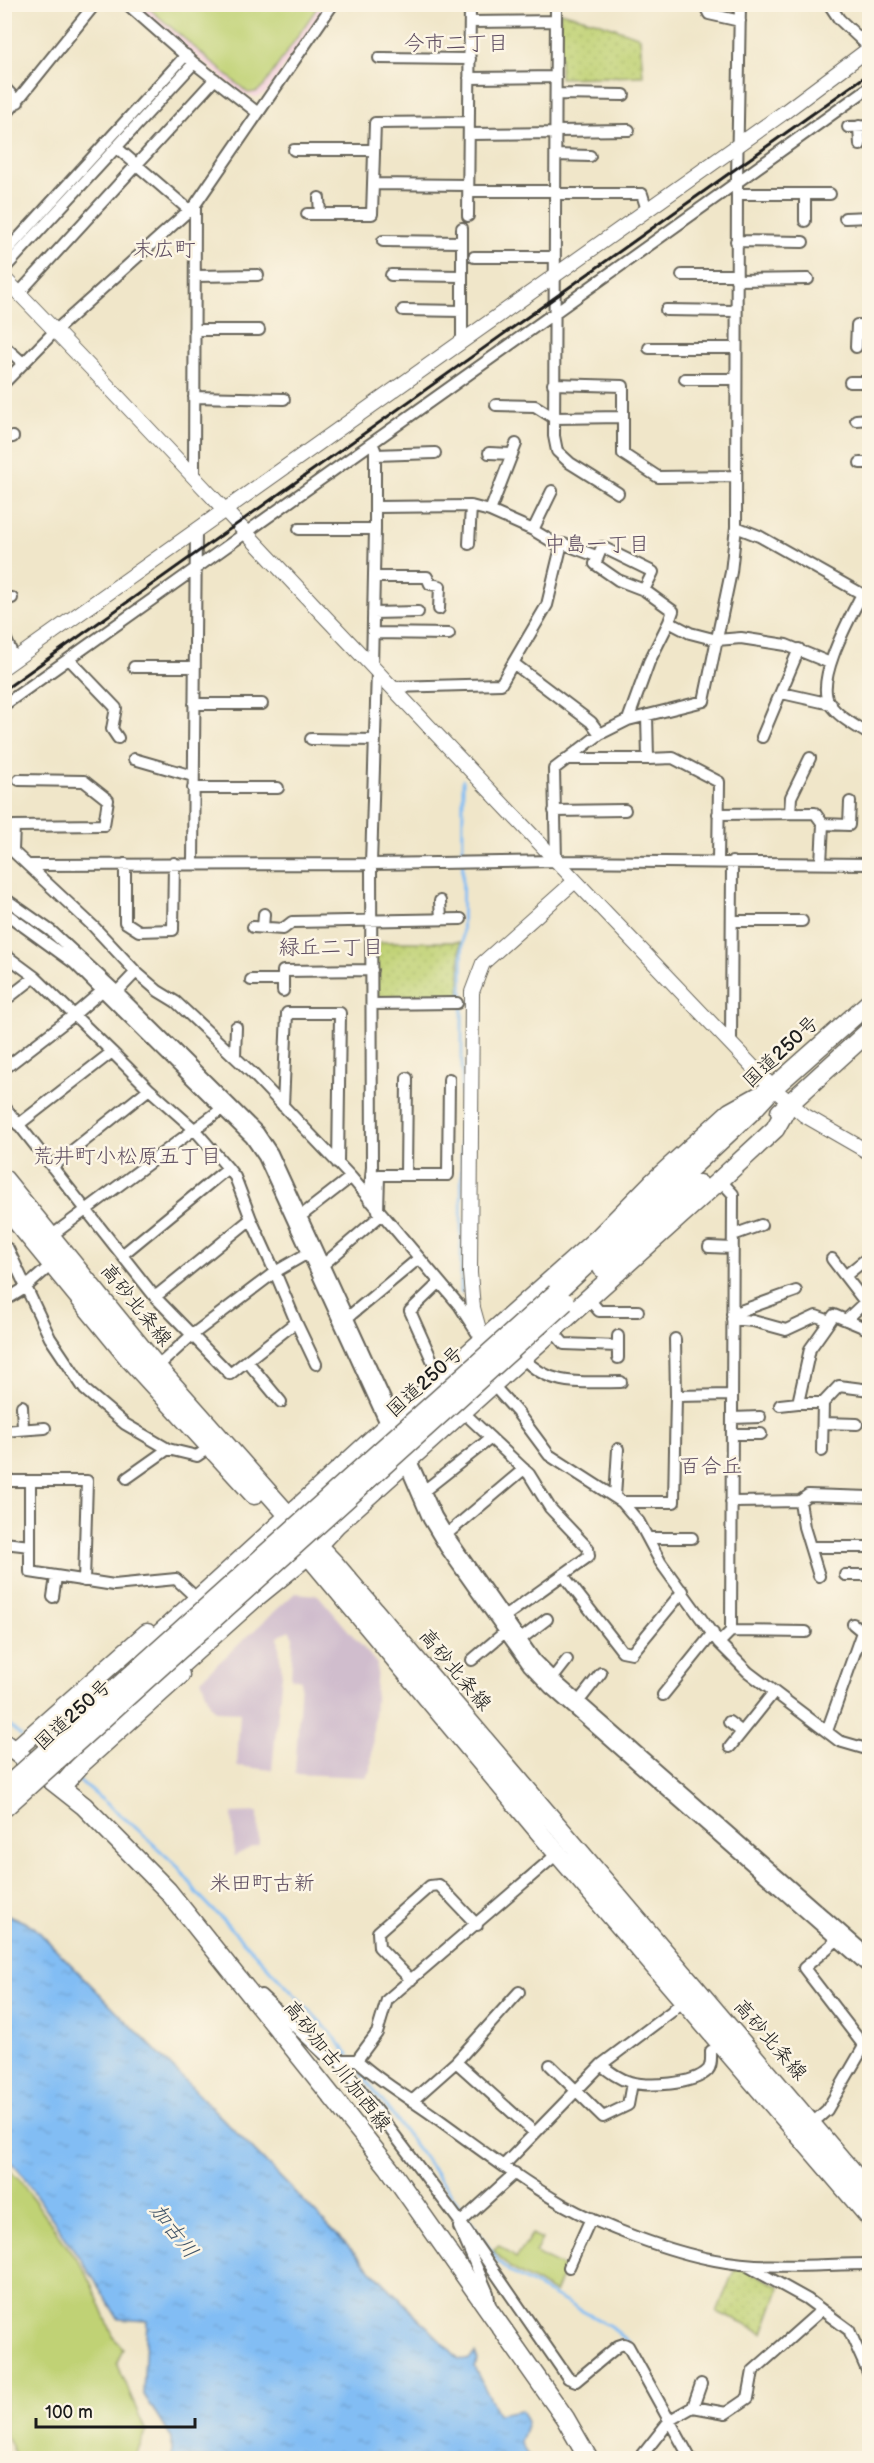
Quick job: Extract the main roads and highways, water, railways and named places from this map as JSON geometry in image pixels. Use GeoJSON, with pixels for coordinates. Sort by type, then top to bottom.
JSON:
{"type":"FeatureCollection","features":[{"type":"Feature","properties":{"kind":"main road","name":"国道250号"},"geometry":{"type":"LineString","coordinates":[[4,1808],[561,1298],[773,1088],[870,1002]]}},
{"type":"Feature","properties":{"kind":"main road","name":"国道250号"},"geometry":{"type":"LineString","coordinates":[[4,1789],[561,1298],[789,1104],[870,1030]]}},
{"type":"Feature","properties":{"kind":"main road"},"geometry":{"type":"LineString","coordinates":[[4,1779],[50,1733],[141,1650],[440,1378],[598,1238],[652,1183],[730,1112],[773,1088]]}},
{"type":"Feature","properties":{"kind":"main road"},"geometry":{"type":"LineString","coordinates":[[4,1818],[53,1779],[254,1599],[306,1556],[462,1411],[720,1180],[775,1129],[789,1104]]}},
{"type":"Feature","properties":{"kind":"main road","name":"高砂北条線"},"geometry":{"type":"LineString","coordinates":[[4,1179],[285,1520],[306,1556],[557,1854],[812,2124],[870,2193]]}},
{"type":"Feature","properties":{"kind":"main road","name":"高砂北条線"},"geometry":{"type":"LineString","coordinates":[[4,1206],[131,1361],[210,1447],[285,1520]]}},
{"type":"Feature","properties":{"kind":"main road"},"geometry":{"type":"LineString","coordinates":[[9,1747],[230,1560],[267,1537]]}},
{"type":"Feature","properties":{"kind":"main road"},"geometry":{"type":"LineString","coordinates":[[61,1787],[82,1763],[260,1604],[306,1556]]}},
{"type":"Feature","properties":{"kind":"main road","name":"高砂北条線"},"geometry":{"type":"LineString","coordinates":[[306,1556],[357,1590],[690,1995],[797,2135],[870,2218]]}},
{"type":"Feature","properties":{"kind":"main road","name":"高砂加古川加西線"},"geometry":{"type":"LineString","coordinates":[[9,1747],[61,1787],[107,1827],[168,1891],[218,1952],[389,2168],[565,2418],[588,2458]]}},
{"type":"Feature","properties":{"kind":"water","name":"加古川"},"geometry":{"type":"Polygon","coordinates":[[[4,1913],[33,1926],[459,2359],[468,2360],[475,2353],[478,2361],[474,2367],[498,2414],[521,2410],[527,2422],[520,2442],[529,2458],[172,2458],[172,2439],[143,2393],[147,2321],[118,2319],[92,2276],[20,2172],[5,2156],[4,1913]]]}},
{"type":"Feature","properties":{"kind":"waterway"},"geometry":{"type":"LineString","coordinates":[[461,1292],[463,780]]}},
{"type":"Feature","properties":{"kind":"waterway"},"geometry":{"type":"LineString","coordinates":[[4,1721],[21,1736]]}},
{"type":"Feature","properties":{"kind":"waterway"},"geometry":{"type":"LineString","coordinates":[[76,1778],[136,1828],[179,1868],[198,1894],[330,2032],[348,2054]]}},
{"type":"Feature","properties":{"kind":"waterway"},"geometry":{"type":"LineString","coordinates":[[361,2073],[499,2262],[510,2272],[610,2326],[629,2342]]}},
{"type":"Feature","properties":{"kind":"railway"},"geometry":{"type":"LineString","coordinates":[[4,690],[870,73]]}},
{"type":"Feature","properties":{"kind":"district","name":"今市二丁目"},"geometry":{"type":"Point","coordinates":[456,43]}},
{"type":"Feature","properties":{"kind":"district","name":"末広町"},"geometry":{"type":"Point","coordinates":[164,249]}},
{"type":"Feature","properties":{"kind":"district","name":"中島一丁目"},"geometry":{"type":"Point","coordinates":[597,544]}},
{"type":"Feature","properties":{"kind":"district","name":"緑丘二丁目"},"geometry":{"type":"Point","coordinates":[331,947]}},
{"type":"Feature","properties":{"kind":"district","name":"荒井町小松原五丁目"},"geometry":{"type":"Point","coordinates":[127,1156]}},
{"type":"Feature","properties":{"kind":"district","name":"百合丘"},"geometry":{"type":"Point","coordinates":[711,1466]}},
{"type":"Feature","properties":{"kind":"district","name":"米田町古新"},"geometry":{"type":"Point","coordinates":[262,1883]}}]}
